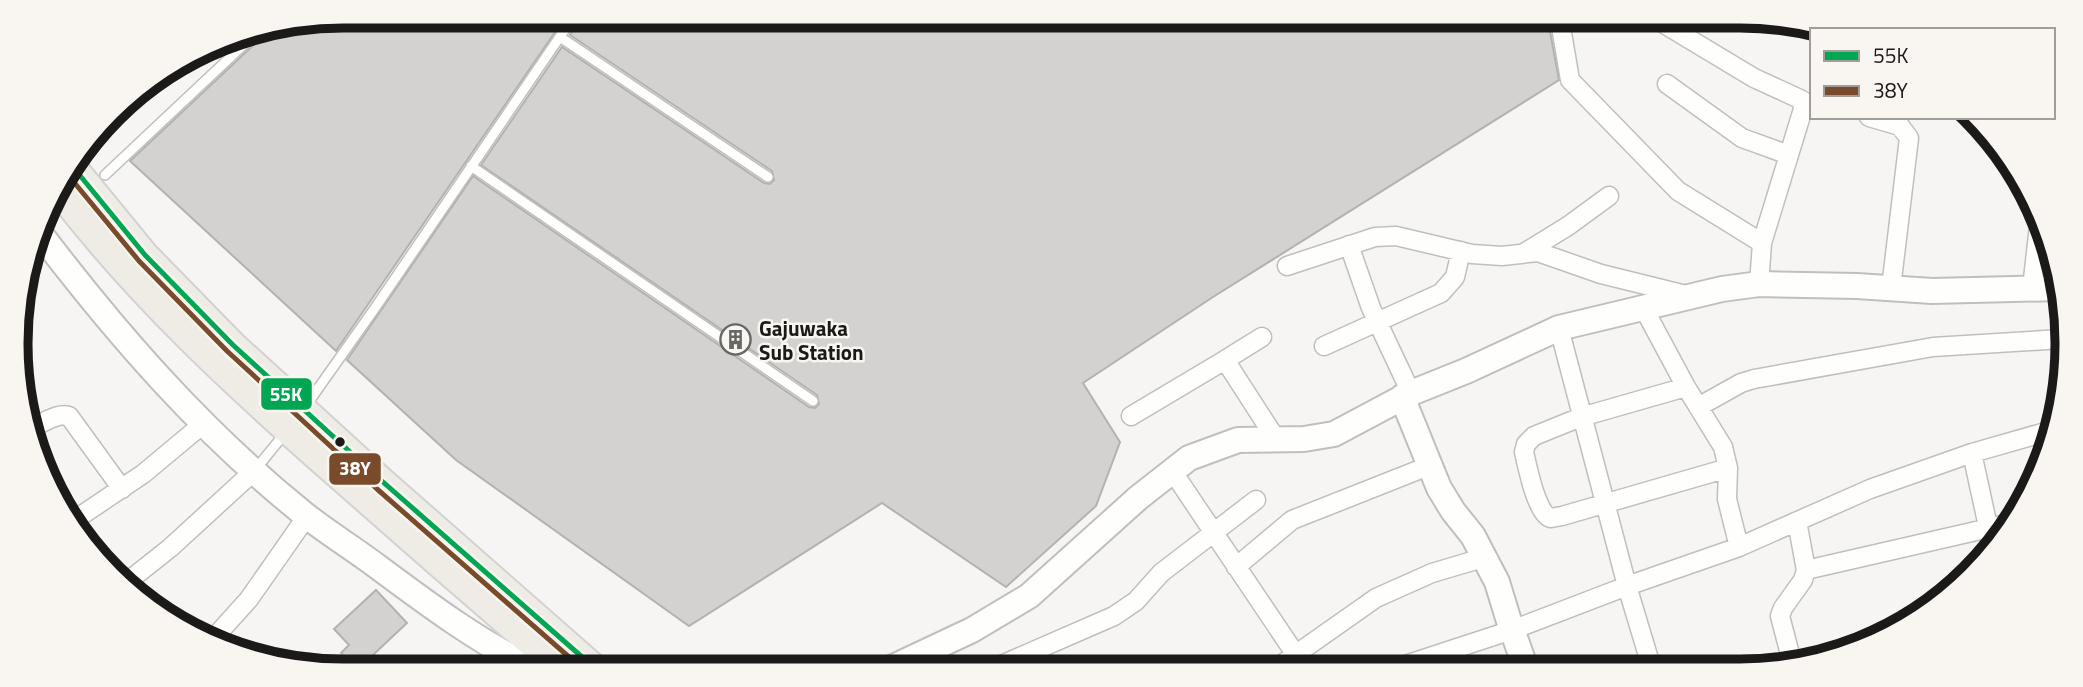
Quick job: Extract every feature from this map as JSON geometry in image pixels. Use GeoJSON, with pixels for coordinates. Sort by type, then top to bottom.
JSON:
{"type":"FeatureCollection","features":[{"type":"Feature","properties":{"kind":"main road"},"geometry":{"type":"LineString","coordinates":[[78,173],[130,238],[187,300],[303,409],[584,659]]}},
{"type":"Feature","properties":{"kind":"main road"},"geometry":{"type":"LineString","coordinates":[[64,198],[125,273],[180,331],[287,431],[549,659]]}},
{"type":"Feature","properties":{"kind":"street"},"geometry":{"type":"LineString","coordinates":[[1561,28],[1570,80],[1678,191],[1762,243]]}},
{"type":"Feature","properties":{"kind":"street"},"geometry":{"type":"LineString","coordinates":[[1671,28],[1754,78],[1807,101],[1762,243],[1759,284]]}},
{"type":"Feature","properties":{"kind":"street"},"geometry":{"type":"LineString","coordinates":[[1667,84],[1742,138],[1789,156]]}},
{"type":"Feature","properties":{"kind":"street"},"geometry":{"type":"LineString","coordinates":[[1876,119],[1900,126],[1909,138],[1891,288]]}},
{"type":"Feature","properties":{"kind":"street"},"geometry":{"type":"LineString","coordinates":[[1524,253],[1609,196]]}},
{"type":"Feature","properties":{"kind":"street"},"geometry":{"type":"LineString","coordinates":[[1287,266],[1375,237],[1396,236],[1461,251],[1502,256],[1538,252],[1601,274],[1691,296]]}},
{"type":"Feature","properties":{"kind":"street"},"geometry":{"type":"LineString","coordinates":[[2032,288],[2037,240]]}},
{"type":"Feature","properties":{"kind":"street"},"geometry":{"type":"LineString","coordinates":[[46,241],[92,302],[153,373],[254,471],[306,516],[468,632],[513,659]]}},
{"type":"Feature","properties":{"kind":"street"},"geometry":{"type":"LineString","coordinates":[[1349,246],[1439,488],[1486,557],[1522,659]]}},
{"type":"Feature","properties":{"kind":"street"},"geometry":{"type":"LineString","coordinates":[[1324,346],[1423,303],[1447,289],[1455,277],[1461,251]]}},
{"type":"Feature","properties":{"kind":"street"},"geometry":{"type":"LineString","coordinates":[[910,659],[972,630],[1029,596],[1138,498],[1189,458],[1238,440],[1304,439],[1334,434],[1406,395],[1559,328],[1691,296],[1759,284],[1932,291],[2050,288]]}},
{"type":"Feature","properties":{"kind":"street"},"geometry":{"type":"LineString","coordinates":[[1643,307],[1686,387],[1723,447],[1728,468],[1727,499],[1739,547]]}},
{"type":"Feature","properties":{"kind":"street"},"geometry":{"type":"LineString","coordinates":[[1559,328],[1604,503],[1649,659]]}},
{"type":"Feature","properties":{"kind":"street"},"geometry":{"type":"LineString","coordinates":[[1131,416],[1262,337]]}},
{"type":"Feature","properties":{"kind":"street"},"geometry":{"type":"LineString","coordinates":[[1698,407],[1741,383],[1754,379],[1933,347],[2055,339]]}},
{"type":"Feature","properties":{"kind":"street"},"geometry":{"type":"LineString","coordinates":[[1225,360],[1276,439]]}},
{"type":"Feature","properties":{"kind":"street"},"geometry":{"type":"LineString","coordinates":[[1686,387],[1581,417],[1534,436],[1526,444],[1526,461],[1539,505],[1544,514],[1551,518],[1562,516],[1728,468]]}},
{"type":"Feature","properties":{"kind":"street"},"geometry":{"type":"LineString","coordinates":[[39,425],[58,415],[69,416],[122,489]]}},
{"type":"Feature","properties":{"kind":"street"},"geometry":{"type":"LineString","coordinates":[[80,517],[160,461],[203,424]]}},
{"type":"Feature","properties":{"kind":"street"},"geometry":{"type":"LineString","coordinates":[[1424,659],[1512,630],[1739,547],[1870,489],[1972,453],[2042,433]]}},
{"type":"Feature","properties":{"kind":"street"},"geometry":{"type":"LineString","coordinates":[[1972,453],[1990,536]]}},
{"type":"Feature","properties":{"kind":"street"},"geometry":{"type":"LineString","coordinates":[[1236,567],[1292,520],[1431,465]]}},
{"type":"Feature","properties":{"kind":"street"},"geometry":{"type":"LineString","coordinates":[[132,578],[170,548],[254,471]]}},
{"type":"Feature","properties":{"kind":"street"},"geometry":{"type":"LineString","coordinates":[[1172,472],[1296,655]]}},
{"type":"Feature","properties":{"kind":"street"},"geometry":{"type":"LineString","coordinates":[[1015,659],[1114,616],[1136,601],[1161,573],[1256,500]]}},
{"type":"Feature","properties":{"kind":"street"},"geometry":{"type":"LineString","coordinates":[[219,633],[249,599],[306,516]]}},
{"type":"Feature","properties":{"kind":"street"},"geometry":{"type":"LineString","coordinates":[[1790,655],[1780,616],[1803,580],[1805,570],[1797,521]]}},
{"type":"Feature","properties":{"kind":"street"},"geometry":{"type":"LineString","coordinates":[[1805,570],[1998,525]]}},
{"type":"Feature","properties":{"kind":"street"},"geometry":{"type":"LineString","coordinates":[[1290,659],[1376,598],[1393,589],[1432,573],[1486,557]]}},
{"type":"Feature","properties":{"kind":"lane"},"geometry":{"type":"LineString","coordinates":[[254,471],[303,409],[566,28]]}},
{"type":"Feature","properties":{"kind":"lane"},"geometry":{"type":"LineString","coordinates":[[560,37],[768,177]]}},
{"type":"Feature","properties":{"kind":"lane"},"geometry":{"type":"LineString","coordinates":[[106,175],[244,44]]}},
{"type":"Feature","properties":{"kind":"lane"},"geometry":{"type":"LineString","coordinates":[[471,166],[813,401]]}},
{"type":"Feature","properties":{"kind":"building"},"geometry":{"type":"Polygon","coordinates":[[[344,28],[558,28],[336,351],[130,161],[259,40],[302,31],[344,28]]]}},
{"type":"Feature","properties":{"kind":"building","name":"Gajuwaka Sub Station"},"geometry":{"type":"Polygon","coordinates":[[[574,28],[1549,28],[1559,80],[1213,297],[1083,383],[1120,442],[1096,506],[1006,587],[882,503],[689,626],[456,460],[347,360],[473,176],[809,407],[815,408],[819,404],[817,395],[481,165],[562,47],[764,183],[770,184],[774,180],[772,171],[570,35],[574,28]]]}},
{"type":"Feature","properties":{"kind":"building"},"geometry":{"type":"Polygon","coordinates":[[[376,590],[407,623],[369,659],[347,659],[341,653],[349,645],[334,629],[376,590]]]}},
{"type":"Feature","properties":{"kind":"transit line","name":"55K"},"geometry":{"type":"LineString","coordinates":[[78,173],[145,255],[233,345],[383,482],[584,659]]}},
{"type":"Feature","properties":{"kind":"transit line","name":"38Y"},"geometry":{"type":"LineString","coordinates":[[73,181],[139,261],[227,351],[377,489],[571,659]]}},
{"type":"Feature","properties":{"kind":"place","name":"Gajuwaka Sub Station"},"geometry":{"type":"Point","coordinates":[736,340]}}]}
